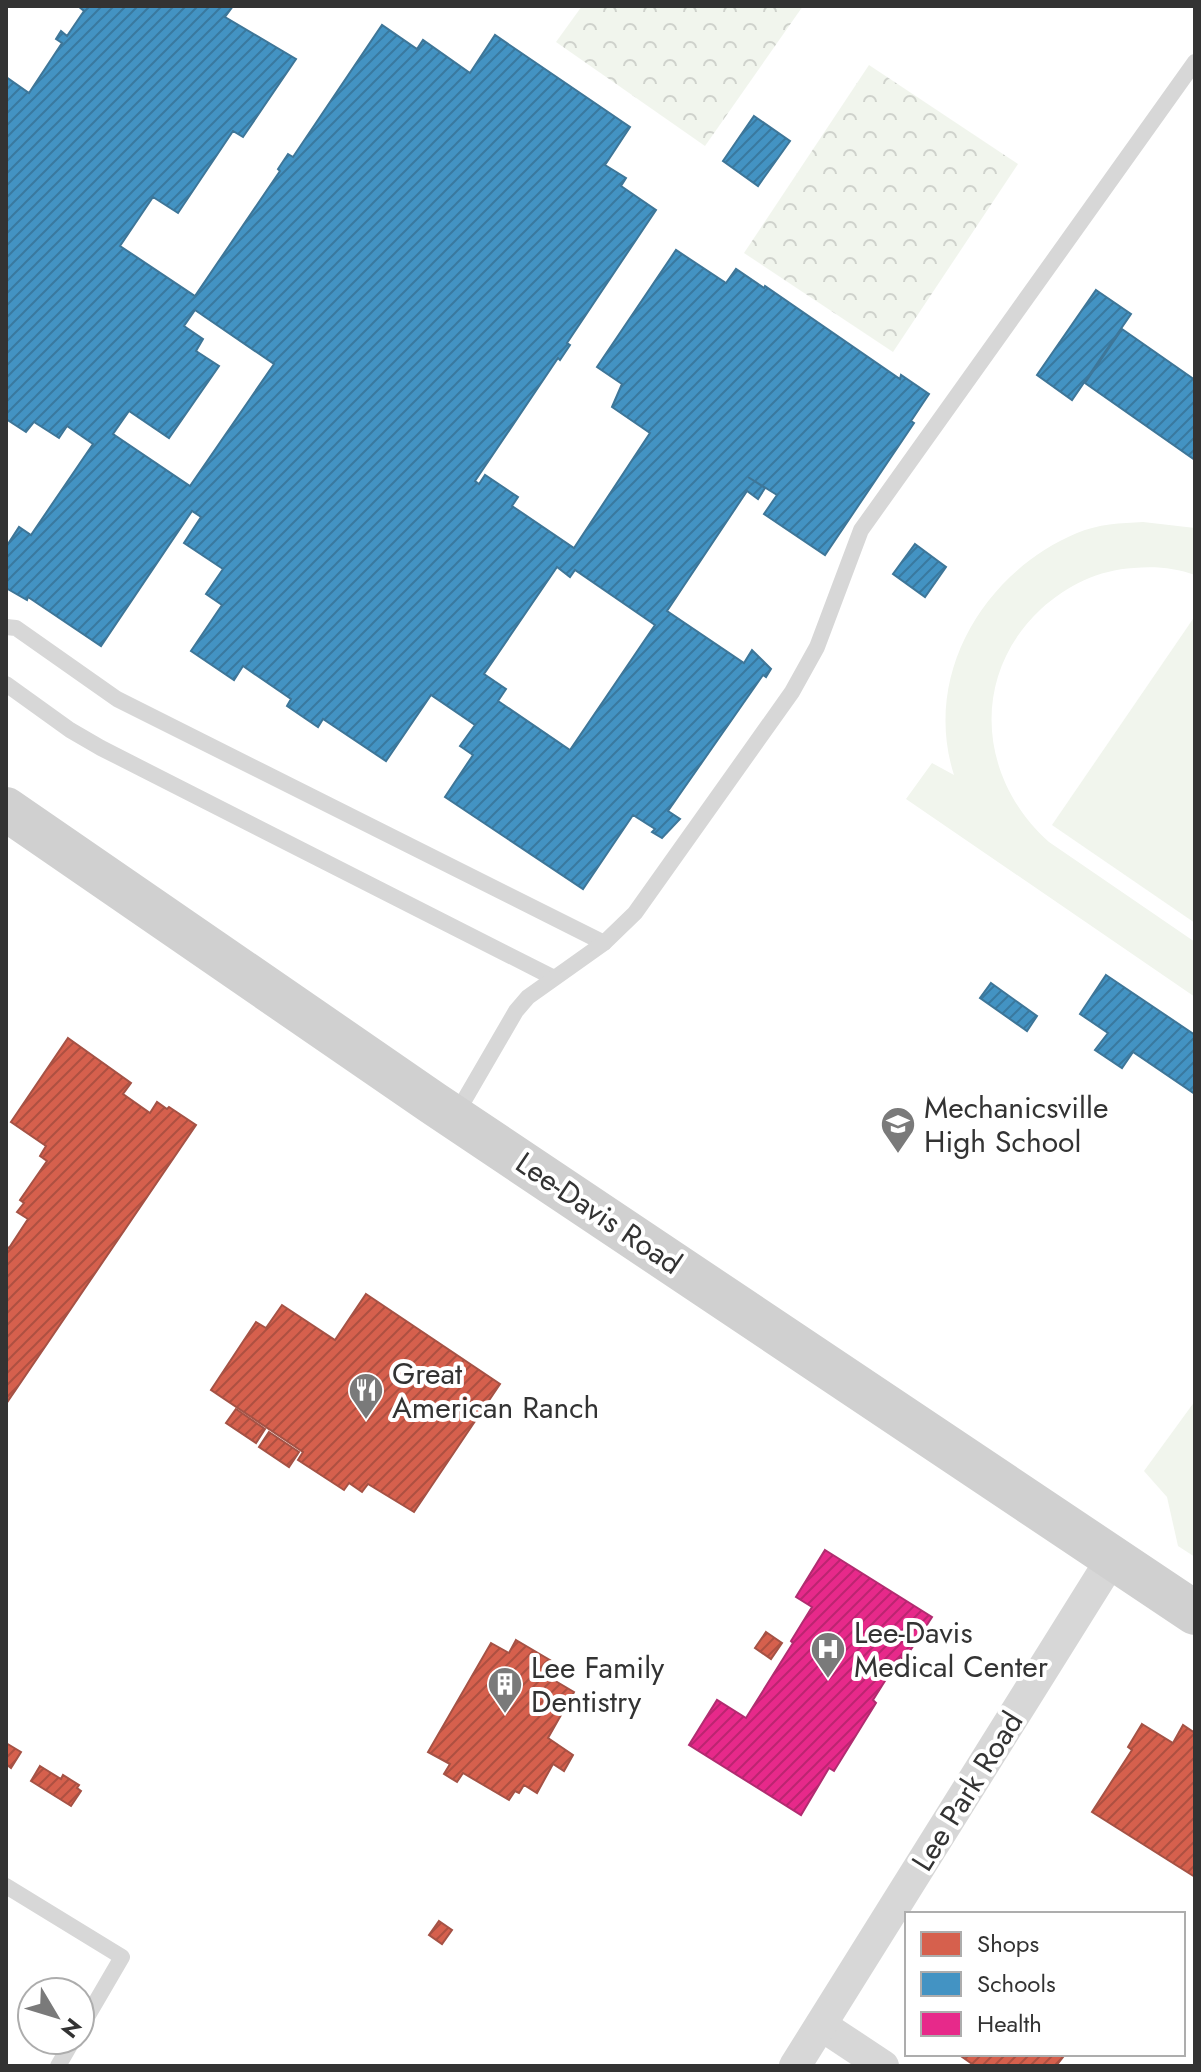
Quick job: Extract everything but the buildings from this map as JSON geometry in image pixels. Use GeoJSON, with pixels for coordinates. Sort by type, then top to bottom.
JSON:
{"type":"FeatureCollection","features":[{"type":"Feature","properties":{"kind":"main road","name":"Lee-Davis Road"},"geometry":{"type":"LineString","coordinates":[[6,809],[454,1117],[1195,1613]]}},
{"type":"Feature","properties":{"kind":"street","name":"Lee Park Road"},"geometry":{"type":"LineString","coordinates":[[795,2066],[1113,1557]]}},
{"type":"Feature","properties":{"kind":"street"},"geometry":{"type":"LineString","coordinates":[[821,2025],[883,2066]]}},
{"type":"Feature","properties":{"kind":"lane"},"geometry":{"type":"LineString","coordinates":[[454,1117],[516,1011],[528,997],[604,943],[635,913],[792,692],[817,647],[861,530],[1195,62]]}},
{"type":"Feature","properties":{"kind":"lane"},"geometry":{"type":"LineString","coordinates":[[6,627],[16,628],[117,699],[604,943]]}},
{"type":"Feature","properties":{"kind":"lane"},"geometry":{"type":"LineString","coordinates":[[6,684],[101,748],[554,978]]}},
{"type":"Feature","properties":{"kind":"lane"},"geometry":{"type":"LineString","coordinates":[[6,1886],[122,1957],[96,2002]]}},
{"type":"Feature","properties":{"kind":"green space"},"geometry":{"type":"Polygon","coordinates":[[[582,6],[803,6],[705,146],[556,42],[582,6]]]}},
{"type":"Feature","properties":{"kind":"green space"},"geometry":{"type":"Polygon","coordinates":[[[869,65],[1018,164],[893,352],[744,253],[869,65]]]}},
{"type":"Feature","properties":{"kind":"green space"},"geometry":{"type":"Polygon","coordinates":[[[1143,522],[1195,528],[1195,575],[1158,567],[1121,569],[1084,580],[1051,600],[1018,636],[1002,665],[993,696],[992,727],[997,759],[1008,789],[1026,817],[1049,842],[1195,942],[1195,997],[906,799],[932,763],[954,775],[946,737],[947,700],[954,665],[969,631],[989,600],[1014,573],[1044,550],[1077,533],[1101,526],[1143,522]]]}},
{"type":"Feature","properties":{"kind":"green space"},"geometry":{"type":"Polygon","coordinates":[[[1195,616],[1195,923],[1052,825],[1195,616]]]}},
{"type":"Feature","properties":{"kind":"green space"},"geometry":{"type":"Polygon","coordinates":[[[1195,1401],[1195,1557],[1178,1546],[1167,1497],[1144,1471],[1195,1401]]]}},
{"type":"Feature","properties":{"kind":"place","name":"Mechanicsville High School"},"geometry":{"type":"Point","coordinates":[898,1155]}},
{"type":"Feature","properties":{"kind":"place","name":"Great American Ranch"},"geometry":{"type":"Point","coordinates":[366,1421]}},
{"type":"Feature","properties":{"kind":"place","name":"Lee-Davis Medical Center"},"geometry":{"type":"Point","coordinates":[828,1680]}},
{"type":"Feature","properties":{"kind":"place","name":"Lee Family Dentistry"},"geometry":{"type":"Point","coordinates":[505,1715]}}]}
